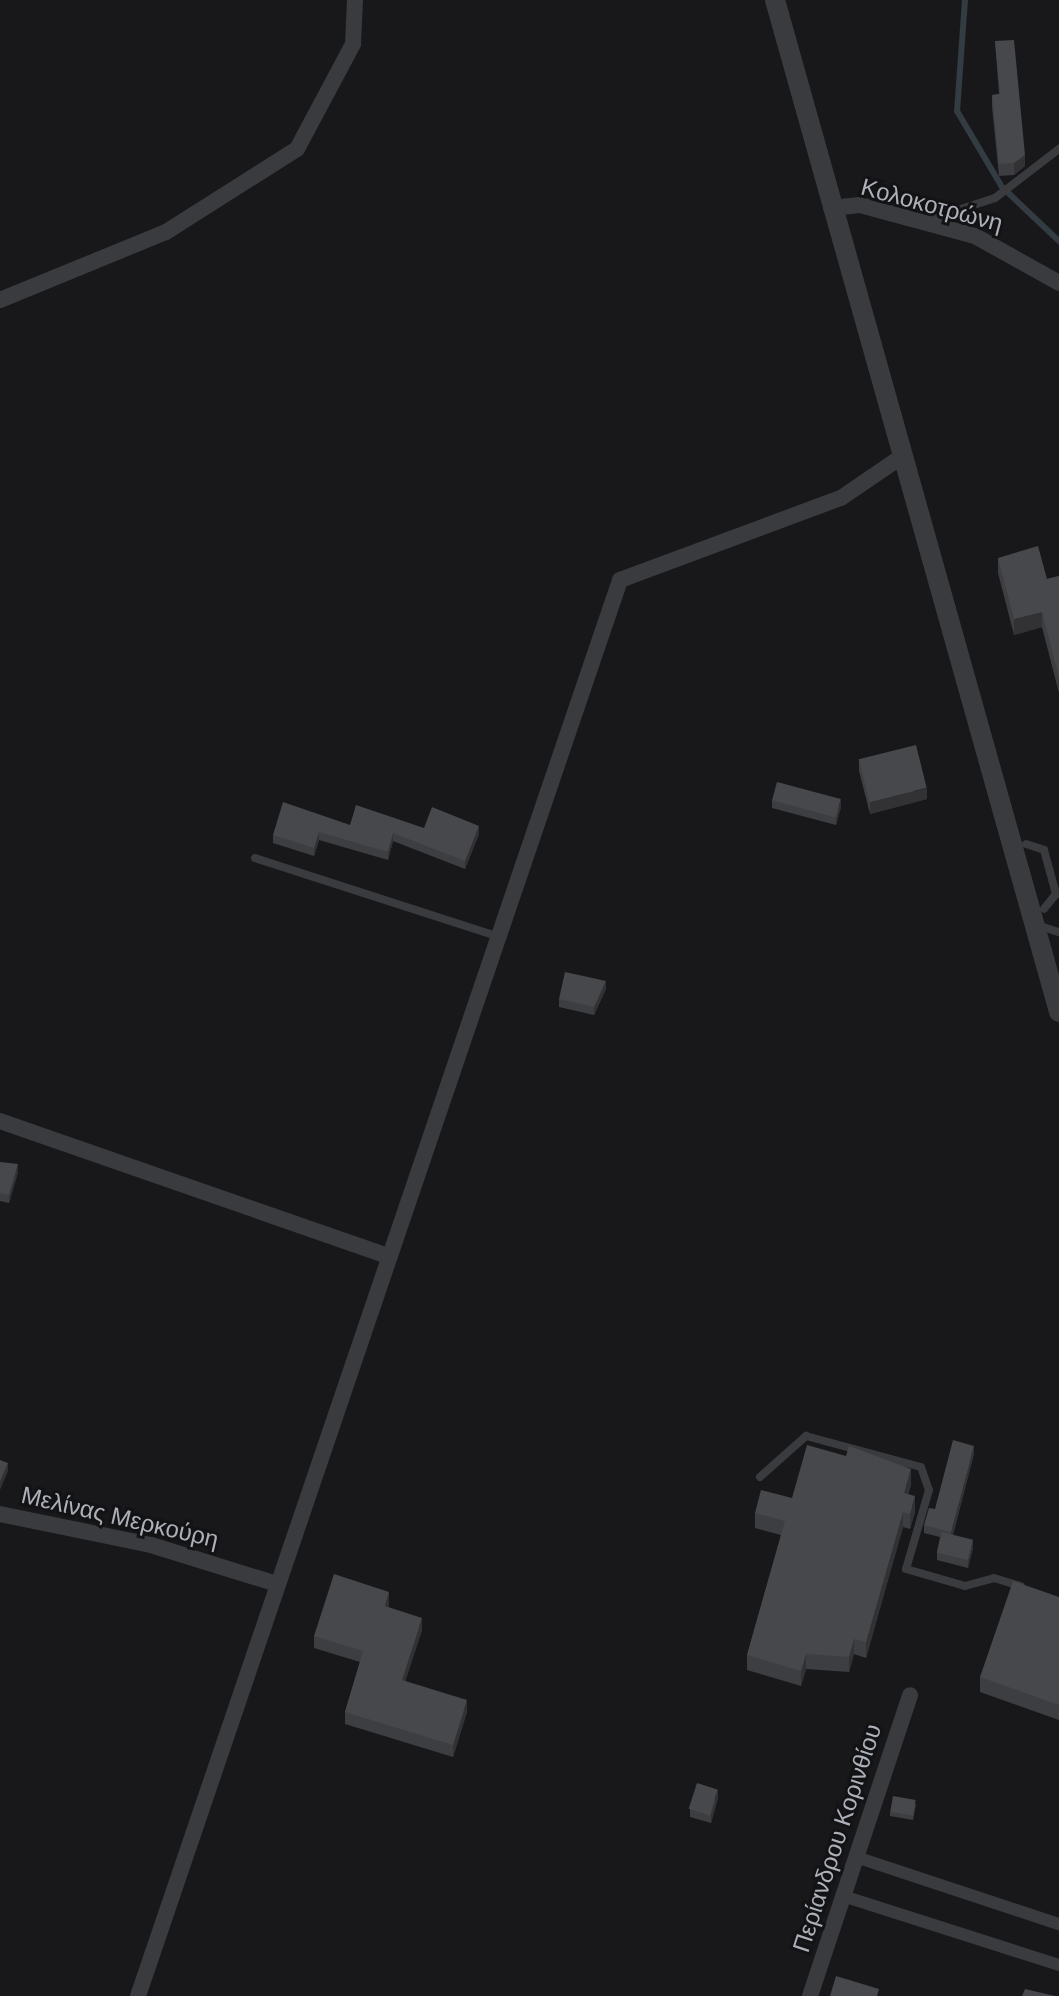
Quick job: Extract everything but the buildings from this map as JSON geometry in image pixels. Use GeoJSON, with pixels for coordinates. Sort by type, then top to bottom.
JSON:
{"type":"FeatureCollection","features":[{"type":"Feature","properties":{"kind":"street"},"geometry":{"type":"LineString","coordinates":[[0,300],[166,232],[297,149],[353,44],[355,0]]}},
{"type":"Feature","properties":{"kind":"street"},"geometry":{"type":"LineString","coordinates":[[775,0],[831,208],[1038,916],[1059,1012]]}},
{"type":"Feature","properties":{"kind":"street","name":"Κολοκοτρώνη"},"geometry":{"type":"LineString","coordinates":[[831,208],[860,205],[1004,248],[1059,283]]}},
{"type":"Feature","properties":{"kind":"street"},"geometry":{"type":"LineString","coordinates":[[138,1996],[385,1255],[620,580],[830,503],[904,455]]}},
{"type":"Feature","properties":{"kind":"street"},"geometry":{"type":"LineString","coordinates":[[0,1121],[385,1255]]}},
{"type":"Feature","properties":{"kind":"street","name":"Μελίνας Μερκούρη"},"geometry":{"type":"LineString","coordinates":[[0,1514],[151,1545],[274,1583]]}},
{"type":"Feature","properties":{"kind":"street","name":"Περίανδρου Κορινθίου"},"geometry":{"type":"LineString","coordinates":[[810,1996],[910,1695]]}},
{"type":"Feature","properties":{"kind":"street"},"geometry":{"type":"LineString","coordinates":[[856,1857],[1059,1924]]}},
{"type":"Feature","properties":{"kind":"street"},"geometry":{"type":"LineString","coordinates":[[843,1896],[1059,1965]]}},
{"type":"Feature","properties":{"kind":"lane"},"geometry":{"type":"LineString","coordinates":[[917,221],[963,214],[995,198],[1018,184],[1059,149]]}},
{"type":"Feature","properties":{"kind":"lane"},"geometry":{"type":"LineString","coordinates":[[1026,844],[1044,850],[1056,894],[1038,916],[1059,932]]}},
{"type":"Feature","properties":{"kind":"lane"},"geometry":{"type":"LineString","coordinates":[[255,858],[496,936]]}},
{"type":"Feature","properties":{"kind":"lane"},"geometry":{"type":"LineString","coordinates":[[760,1477],[806,1436],[921,1467],[929,1490],[906,1569],[965,1586],[994,1578],[1033,1590]]}},
{"type":"Feature","properties":{"kind":"waterway"},"geometry":{"type":"LineString","coordinates":[[965,0],[957,111],[1002,187],[1059,241]]}}]}
